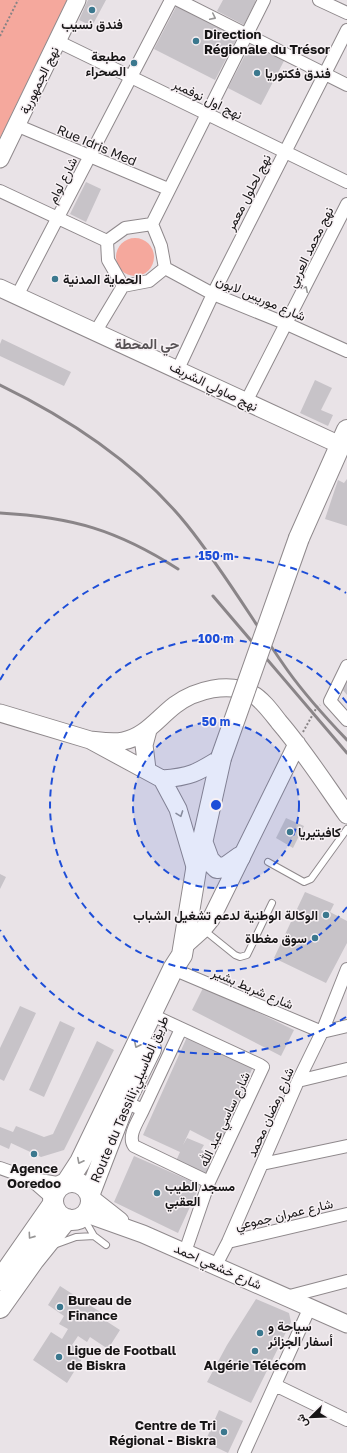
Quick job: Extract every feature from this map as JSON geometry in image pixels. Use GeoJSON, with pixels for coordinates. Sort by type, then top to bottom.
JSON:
{"type":"FeatureCollection","features":[{"type":"Feature","properties":{"kind":"main road","name":"Route du Tassili;طريق الطاسيلي"},"geometry":{"type":"LineString","coordinates":[[0,1308],[34,1260],[84,1208],[125,1102],[166,1021],[202,841],[221,758],[299,538],[344,438]]}},
{"type":"Feature","properties":{"kind":"main road"},"geometry":{"type":"LineString","coordinates":[[202,841],[209,860],[217,868],[226,867],[240,857]]}},
{"type":"Feature","properties":{"kind":"main road","name":"Route du Tassili;طريق الطاسيلي"},"geometry":{"type":"LineString","coordinates":[[0,1280],[80,1162],[166,1021]]}},
{"type":"Feature","properties":{"kind":"main road"},"geometry":{"type":"LineString","coordinates":[[78,1182],[83,1185],[84,1208],[58,1214],[59,1192],[78,1182]]}},
{"type":"Feature","properties":{"kind":"street","name":"نهج الجمهورية"},"geometry":{"type":"LineString","coordinates":[[0,159],[77,0]]}},
{"type":"Feature","properties":{"kind":"street","name":"شارع لوام"},"geometry":{"type":"LineString","coordinates":[[17,296],[59,218],[171,0]]}},
{"type":"Feature","properties":{"kind":"street"},"geometry":{"type":"LineString","coordinates":[[178,0],[347,85]]}},
{"type":"Feature","properties":{"kind":"street"},"geometry":{"type":"LineString","coordinates":[[96,331],[123,286],[149,281],[165,268],[161,246],[152,224],[206,113],[264,0]]}},
{"type":"Feature","properties":{"kind":"street"},"geometry":{"type":"LineString","coordinates":[[319,0],[347,13]]}},
{"type":"Feature","properties":{"kind":"street","name":"نهج لحلول معمر"},"geometry":{"type":"LineString","coordinates":[[178,369],[213,294],[284,151],[347,30]]}},
{"type":"Feature","properties":{"kind":"street","name":"نهج اول نوفمبر"},"geometry":{"type":"LineString","coordinates":[[57,41],[347,182]]}},
{"type":"Feature","properties":{"kind":"street","name":"Rue Idris Med"},"geometry":{"type":"LineString","coordinates":[[16,125],[168,190]]}},
{"type":"Feature","properties":{"kind":"street"},"geometry":{"type":"LineString","coordinates":[[0,191],[108,241]]}},
{"type":"Feature","properties":{"kind":"street","name":"نهج محمد العربي"},"geometry":{"type":"LineString","coordinates":[[246,402],[347,204]]}},
{"type":"Feature","properties":{"kind":"street"},"geometry":{"type":"LineString","coordinates":[[108,241],[125,228],[152,224]]}},
{"type":"Feature","properties":{"kind":"street"},"geometry":{"type":"LineString","coordinates":[[108,241],[108,260],[123,286]]}},
{"type":"Feature","properties":{"kind":"street","name":"شارع موريس لابون"},"geometry":{"type":"LineString","coordinates":[[165,268],[213,294],[287,324],[347,351]]}},
{"type":"Feature","properties":{"kind":"street","name":"نهج صاولي الشربف"},"geometry":{"type":"LineString","coordinates":[[0,288],[96,331],[246,402],[344,438]]}},
{"type":"Feature","properties":{"kind":"street"},"geometry":{"type":"LineString","coordinates":[[347,666],[330,701],[347,720]]}},
{"type":"Feature","properties":{"kind":"street"},"geometry":{"type":"LineString","coordinates":[[90,740],[123,741],[148,730],[177,704],[198,693],[217,688],[235,687],[253,694],[271,711],[297,744],[347,815]]}},
{"type":"Feature","properties":{"kind":"street"},"geometry":{"type":"LineString","coordinates":[[0,713],[90,740],[162,779],[178,809],[196,870]]}},
{"type":"Feature","properties":{"kind":"street"},"geometry":{"type":"LineString","coordinates":[[147,770],[144,745],[148,730]]}},
{"type":"Feature","properties":{"kind":"street"},"geometry":{"type":"LineString","coordinates":[[179,962],[211,918],[228,887],[240,857],[297,744]]}},
{"type":"Feature","properties":{"kind":"street"},"geometry":{"type":"LineString","coordinates":[[162,779],[182,778],[198,773],[221,758]]}},
{"type":"Feature","properties":{"kind":"street","name":"شارع شريط بشير"},"geometry":{"type":"LineString","coordinates":[[179,962],[322,1032]]}},
{"type":"Feature","properties":{"kind":"street","name":"شارع رمضان محمد"},"geometry":{"type":"LineString","coordinates":[[216,1265],[228,1242],[298,1081],[322,1032],[347,969]]}},
{"type":"Feature","properties":{"kind":"street"},"geometry":{"type":"LineString","coordinates":[[166,1021],[143,1110],[131,1136],[134,1146],[210,1182]]}},
{"type":"Feature","properties":{"kind":"street","name":"شارع ساسي عبد الله"},"geometry":{"type":"LineString","coordinates":[[166,1021],[260,1064],[263,1067],[210,1182],[185,1252]]}},
{"type":"Feature","properties":{"kind":"street"},"geometry":{"type":"LineString","coordinates":[[322,1032],[347,1026]]}},
{"type":"Feature","properties":{"kind":"street"},"geometry":{"type":"LineString","coordinates":[[298,1081],[347,1069]]}},
{"type":"Feature","properties":{"kind":"street"},"geometry":{"type":"LineString","coordinates":[[125,1102],[143,1110]]}},
{"type":"Feature","properties":{"kind":"street"},"geometry":{"type":"LineString","coordinates":[[262,1164],[347,1146]]}},
{"type":"Feature","properties":{"kind":"street"},"geometry":{"type":"LineString","coordinates":[[0,1168],[28,1178],[59,1192]]}},
{"type":"Feature","properties":{"kind":"street"},"geometry":{"type":"LineString","coordinates":[[28,1178],[59,1192]]}},
{"type":"Feature","properties":{"kind":"street","name":"شارع خشعي احمد"},"geometry":{"type":"LineString","coordinates":[[84,1208],[347,1324]]}},
{"type":"Feature","properties":{"kind":"street","name":"شارع عمران جموعي"},"geometry":{"type":"LineString","coordinates":[[228,1242],[347,1214]]}},
{"type":"Feature","properties":{"kind":"street"},"geometry":{"type":"LineString","coordinates":[[286,1297],[347,1281]]}},
{"type":"Feature","properties":{"kind":"street"},"geometry":{"type":"LineString","coordinates":[[244,1453],[310,1307]]}},
{"type":"Feature","properties":{"kind":"street"},"geometry":{"type":"LineString","coordinates":[[275,1385],[347,1420]]}},
{"type":"Feature","properties":{"kind":"lane"},"geometry":{"type":"LineString","coordinates":[[268,862],[304,882],[310,879],[347,829]]}},
{"type":"Feature","properties":{"kind":"lane"},"geometry":{"type":"LineString","coordinates":[[203,929],[240,957],[247,955],[272,903]]}},
{"type":"Feature","properties":{"kind":"lane"},"geometry":{"type":"LineString","coordinates":[[84,1208],[94,1236],[106,1245]]}},
{"type":"Feature","properties":{"kind":"lane"},"geometry":{"type":"LineString","coordinates":[[34,1260],[47,1249],[63,1241],[85,1236],[94,1236]]}},
{"type":"Feature","properties":{"kind":"path"},"geometry":{"type":"LineString","coordinates":[[0,36],[18,0]]}},
{"type":"Feature","properties":{"kind":"path"},"geometry":{"type":"LineString","coordinates":[[297,744],[317,707],[330,701]]}},
{"type":"Feature","properties":{"kind":"shaded area"},"geometry":{"type":"Polygon","coordinates":[[[0,0],[67,0],[0,138],[0,0]]]}},
{"type":"Feature","properties":{"kind":"shaded area"},"geometry":{"type":"Polygon","coordinates":[[[131,238],[139,238],[149,243],[153,250],[153,264],[149,271],[139,276],[131,276],[121,271],[119,268],[116,261],[116,253],[121,243],[124,241],[131,238]]]}},
{"type":"Feature","properties":{"kind":"building","name":"فندق نسيب"},"geometry":{"type":"Polygon","coordinates":[[[88,0],[106,0],[92,26],[79,20],[88,0]]]}},
{"type":"Feature","properties":{"kind":"building"},"geometry":{"type":"Polygon","coordinates":[[[223,0],[256,1],[244,25],[217,11],[223,0]]]}},
{"type":"Feature","properties":{"kind":"building","name":"Direction Régionale du Trésor"},"geometry":{"type":"Polygon","coordinates":[[[177,5],[239,34],[215,80],[154,49],[177,5]]]}},
{"type":"Feature","properties":{"kind":"building","name":"فندق فكتوريا"},"geometry":{"type":"Polygon","coordinates":[[[252,42],[285,59],[261,105],[228,88],[252,42]]]}},
{"type":"Feature","properties":{"kind":"building"},"geometry":{"type":"Polygon","coordinates":[[[86,182],[101,189],[86,222],[70,214],[86,182]]]}},
{"type":"Feature","properties":{"kind":"building"},"geometry":{"type":"Polygon","coordinates":[[[2,339],[71,372],[64,386],[0,356],[0,344],[2,339]]]}},
{"type":"Feature","properties":{"kind":"building"},"geometry":{"type":"Polygon","coordinates":[[[315,380],[332,388],[321,410],[333,415],[328,426],[300,413],[315,380]]]}},
{"type":"Feature","properties":{"kind":"building"},"geometry":{"type":"Polygon","coordinates":[[[347,479],[347,526],[325,519],[338,480],[344,483],[347,479]]]}},
{"type":"Feature","properties":{"kind":"building"},"geometry":{"type":"Polygon","coordinates":[[[347,679],[347,695],[342,689],[347,679]]]}},
{"type":"Feature","properties":{"kind":"building","name":"كافيتيريا"},"geometry":{"type":"Polygon","coordinates":[[[286,818],[304,826],[293,848],[276,838],[286,818]]]}},
{"type":"Feature","properties":{"kind":"building"},"geometry":{"type":"Polygon","coordinates":[[[0,874],[6,877],[0,889],[0,874]]]}},
{"type":"Feature","properties":{"kind":"building","name":"سوق مغطاة"},"geometry":{"type":"Polygon","coordinates":[[[305,892],[334,904],[330,912],[347,921],[347,943],[326,983],[274,958],[305,892]]]}},
{"type":"Feature","properties":{"kind":"building"},"geometry":{"type":"Polygon","coordinates":[[[204,986],[294,1030],[281,1056],[192,1010],[204,986]]]}},
{"type":"Feature","properties":{"kind":"building"},"geometry":{"type":"Polygon","coordinates":[[[20,1006],[36,1013],[4,1081],[0,1079],[0,1048],[20,1006]]]}},
{"type":"Feature","properties":{"kind":"building"},"geometry":{"type":"Polygon","coordinates":[[[60,1021],[75,1028],[44,1097],[29,1090],[60,1021]]]}},
{"type":"Feature","properties":{"kind":"building"},"geometry":{"type":"Polygon","coordinates":[[[187,1037],[253,1067],[219,1145],[190,1130],[183,1145],[187,1138],[204,1145],[201,1150],[215,1156],[206,1174],[176,1161],[180,1152],[143,1135],[187,1037]]]}},
{"type":"Feature","properties":{"kind":"building"},"geometry":{"type":"Polygon","coordinates":[[[97,1041],[114,1050],[64,1150],[41,1157],[11,1143],[9,1149],[0,1145],[0,1127],[13,1132],[16,1126],[44,1137],[53,1134],[97,1041]]]}},
{"type":"Feature","properties":{"kind":"building","name":"مسجد الطيب العقبي"},"geometry":{"type":"Polygon","coordinates":[[[134,1156],[200,1185],[178,1233],[114,1202],[134,1156]]]}},
{"type":"Feature","properties":{"kind":"building"},"geometry":{"type":"Polygon","coordinates":[[[60,1286],[105,1315],[103,1319],[120,1330],[108,1349],[90,1337],[87,1342],[78,1336],[72,1345],[85,1354],[67,1383],[33,1360],[51,1332],[62,1339],[68,1329],[59,1324],[64,1316],[48,1305],[60,1286]]]}},
{"type":"Feature","properties":{"kind":"building"},"geometry":{"type":"Polygon","coordinates":[[[256,1299],[289,1313],[291,1322],[251,1403],[207,1382],[227,1345],[256,1299]]]}},
{"type":"Feature","properties":{"kind":"building","name":"Centre de Tri Régional - Biskra"},"geometry":{"type":"Polygon","coordinates":[[[219,1410],[243,1421],[228,1453],[205,1442],[219,1410]]]}},
{"type":"Feature","properties":{"kind":"railway"},"geometry":{"type":"LineString","coordinates":[[0,385],[26,398],[77,428],[125,463],[168,503],[214,560],[275,653],[295,680],[316,707],[347,740]]}},
{"type":"Feature","properties":{"kind":"railway"},"geometry":{"type":"LineString","coordinates":[[0,513],[50,518],[93,528],[135,544],[178,569]]}},
{"type":"Feature","properties":{"kind":"railway"},"geometry":{"type":"LineString","coordinates":[[213,596],[347,753]]}},
{"type":"Feature","properties":{"kind":"place","name":"فندق نسيب"},"geometry":{"type":"Point","coordinates":[92,10]}},
{"type":"Feature","properties":{"kind":"place","name":"Direction Régionale du Trésor"},"geometry":{"type":"Point","coordinates":[196,41]}},
{"type":"Feature","properties":{"kind":"place","name":"مطبعة الصحراء"},"geometry":{"type":"Point","coordinates":[134,63]}},
{"type":"Feature","properties":{"kind":"place","name":"فندق فكتوريا"},"geometry":{"type":"Point","coordinates":[257,73]}},
{"type":"Feature","properties":{"kind":"place","name":"الحماية المدنية"},"geometry":{"type":"Point","coordinates":[55,279]}},
{"type":"Feature","properties":{"kind":"place","name":"كافيتيريا"},"geometry":{"type":"Point","coordinates":[290,832]}},
{"type":"Feature","properties":{"kind":"place","name":"الوكالة الوطنية لدعم تشغيل الشباب"},"geometry":{"type":"Point","coordinates":[326,915]}},
{"type":"Feature","properties":{"kind":"place","name":"سوق مغطاة"},"geometry":{"type":"Point","coordinates":[315,938]}},
{"type":"Feature","properties":{"kind":"place","name":"Agence Ooredoo"},"geometry":{"type":"Point","coordinates":[34,1154]}},
{"type":"Feature","properties":{"kind":"place","name":"مسجد الطيب العقبي"},"geometry":{"type":"Point","coordinates":[157,1193]}},
{"type":"Feature","properties":{"kind":"place","name":"Bureau de Finance"},"geometry":{"type":"Point","coordinates":[60,1307]}},
{"type":"Feature","properties":{"kind":"place","name":"سياحة و أسفار الجزائر"},"geometry":{"type":"Point","coordinates":[260,1333]}},
{"type":"Feature","properties":{"kind":"place","name":"Algérie Télécom"},"geometry":{"type":"Point","coordinates":[255,1351]}},
{"type":"Feature","properties":{"kind":"place","name":"Ligue de Football de Biskra"},"geometry":{"type":"Point","coordinates":[59,1357]}},
{"type":"Feature","properties":{"kind":"place","name":"Centre de Tri Régional - Biskra"},"geometry":{"type":"Point","coordinates":[224,1432]}},
{"type":"Feature","properties":{"kind":"district","name":"حي المحطة"},"geometry":{"type":"Point","coordinates":[147,344]}}]}
